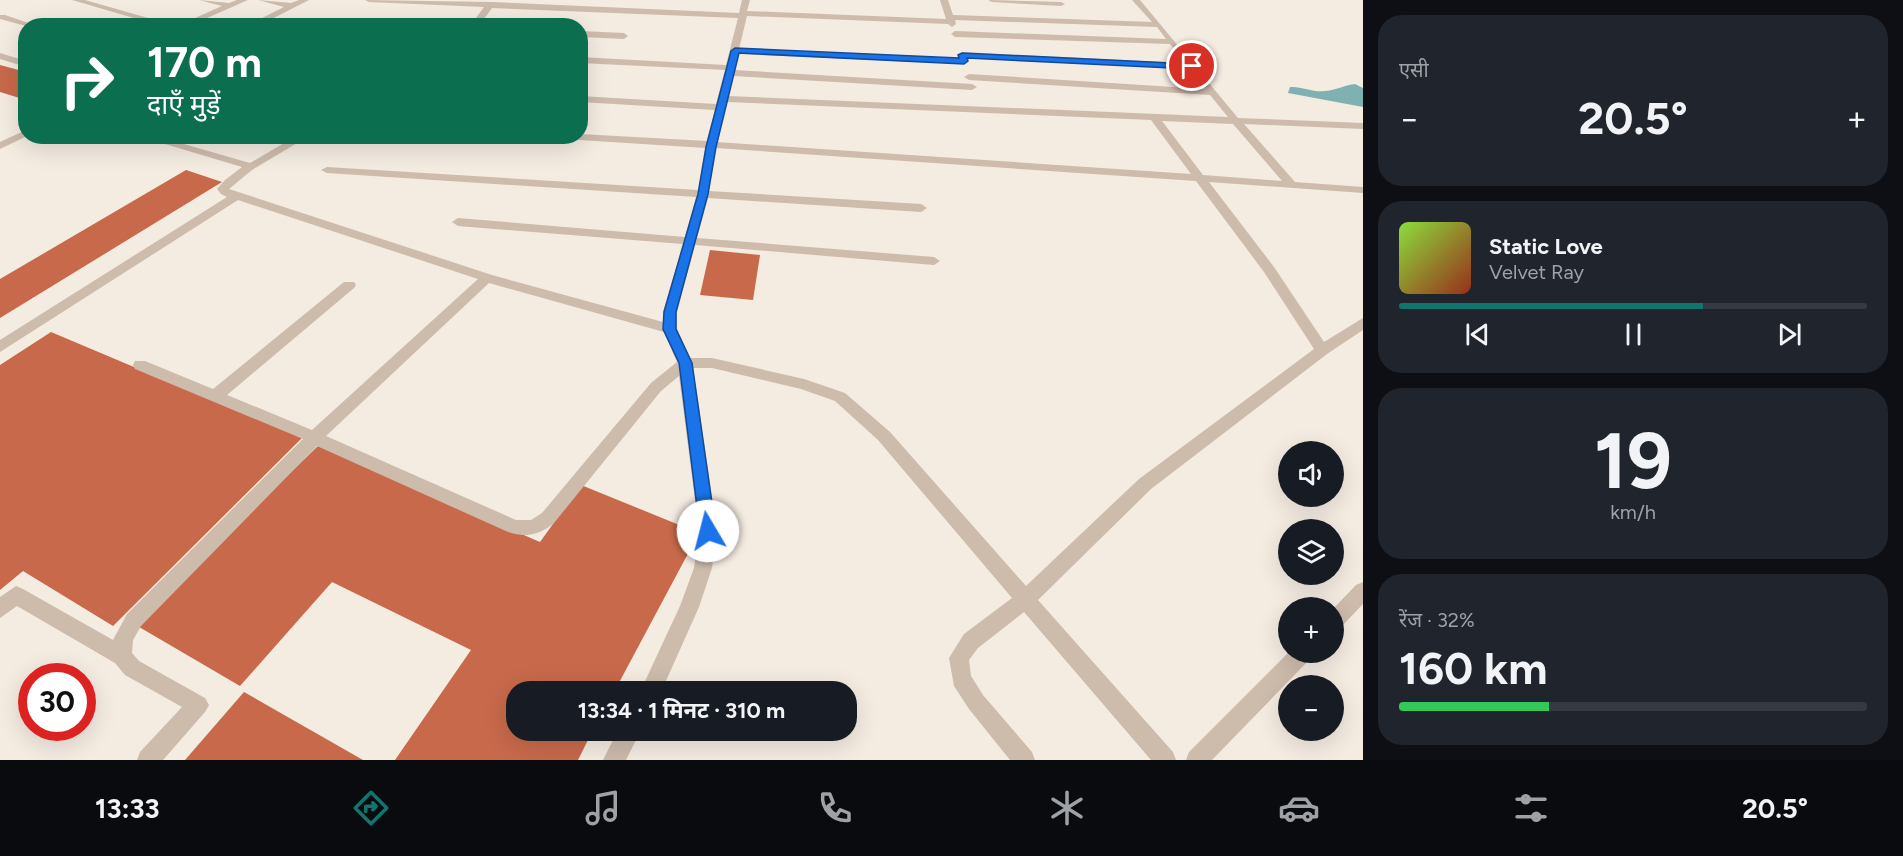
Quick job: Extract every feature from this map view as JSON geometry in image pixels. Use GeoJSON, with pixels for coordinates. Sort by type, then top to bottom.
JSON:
{"type":"FeatureCollection","features":[{"type":"Feature","properties":{"kind":"street"},"geometry":{"type":"LineString","coordinates":[[76,0],[142,18]]}},
{"type":"Feature","properties":{"kind":"street"},"geometry":{"type":"LineString","coordinates":[[203,0],[231,6]]}},
{"type":"Feature","properties":{"kind":"street"},"geometry":{"type":"LineString","coordinates":[[202,18],[244,0]]}},
{"type":"Feature","properties":{"kind":"street"},"geometry":{"type":"LineString","coordinates":[[262,0],[292,6]]}},
{"type":"Feature","properties":{"kind":"street"},"geometry":{"type":"LineString","coordinates":[[267,18],[304,0]]}},
{"type":"Feature","properties":{"kind":"street"},"geometry":{"type":"LineString","coordinates":[[369,0],[562,4],[743,14],[1159,25]]}},
{"type":"Feature","properties":{"kind":"street"},"geometry":{"type":"LineString","coordinates":[[656,681],[693,597],[703,568],[708,531],[686,363],[670,329],[670,312],[703,194],[711,147],[731,71],[746,0]]}},
{"type":"Feature","properties":{"kind":"street"},"geometry":{"type":"LineString","coordinates":[[944,0],[979,110]]}},
{"type":"Feature","properties":{"kind":"street"},"geometry":{"type":"LineString","coordinates":[[992,0],[1061,4]]}},
{"type":"Feature","properties":{"kind":"street"},"geometry":{"type":"LineString","coordinates":[[1136,0],[1292,185]]}},
{"type":"Feature","properties":{"kind":"street"},"geometry":{"type":"LineString","coordinates":[[480,18],[491,4]]}},
{"type":"Feature","properties":{"kind":"street"},"geometry":{"type":"LineString","coordinates":[[2,17],[18,22]]}},
{"type":"Feature","properties":{"kind":"street"},"geometry":{"type":"LineString","coordinates":[[588,34],[624,36]]}},
{"type":"Feature","properties":{"kind":"street"},"geometry":{"type":"LineString","coordinates":[[955,34],[1173,42]]}},
{"type":"Feature","properties":{"kind":"street"},"geometry":{"type":"LineString","coordinates":[[735,51],[1192,66]]}},
{"type":"Feature","properties":{"kind":"street"},"geometry":{"type":"LineString","coordinates":[[0,56],[18,62]]}},
{"type":"Feature","properties":{"kind":"street"},"geometry":{"type":"LineString","coordinates":[[588,61],[972,87]]}},
{"type":"Feature","properties":{"kind":"street"},"geometry":{"type":"LineString","coordinates":[[969,77],[1212,92]]}},
{"type":"Feature","properties":{"kind":"street"},"geometry":{"type":"LineString","coordinates":[[588,99],[1153,116],[1363,126]]}},
{"type":"Feature","properties":{"kind":"street"},"geometry":{"type":"LineString","coordinates":[[1153,116],[1269,270],[1322,350]]}},
{"type":"Feature","properties":{"kind":"street"},"geometry":{"type":"LineString","coordinates":[[0,146],[18,138]]}},
{"type":"Feature","properties":{"kind":"street"},"geometry":{"type":"LineString","coordinates":[[588,138],[711,147],[917,157],[1363,190]]}},
{"type":"Feature","properties":{"kind":"street"},"geometry":{"type":"LineString","coordinates":[[171,144],[253,167]]}},
{"type":"Feature","properties":{"kind":"street"},"geometry":{"type":"LineString","coordinates":[[291,144],[226,184],[223,189],[225,192],[487,278],[670,329]]}},
{"type":"Feature","properties":{"kind":"street"},"geometry":{"type":"LineString","coordinates":[[327,170],[921,208]]}},
{"type":"Feature","properties":{"kind":"street"},"geometry":{"type":"LineString","coordinates":[[0,347],[236,196]]}},
{"type":"Feature","properties":{"kind":"street"},"geometry":{"type":"LineString","coordinates":[[458,222],[934,261]]}},
{"type":"Feature","properties":{"kind":"street"},"geometry":{"type":"LineString","coordinates":[[122,656],[123,638],[134,620],[314,438],[487,278]]}},
{"type":"Feature","properties":{"kind":"street"},"geometry":{"type":"LineString","coordinates":[[215,396],[349,285]]}},
{"type":"Feature","properties":{"kind":"street"},"geometry":{"type":"LineString","coordinates":[[1024,760],[976,702],[961,679],[959,658],[971,641],[1026,599],[1145,484],[1322,350],[1363,323]]}},
{"type":"Feature","properties":{"kind":"street"},"geometry":{"type":"LineString","coordinates":[[140,365],[314,438],[514,527],[527,529],[538,526],[548,518],[656,387],[686,363],[712,363],[804,384],[840,397],[884,436],[1165,760]]}},
{"type":"Feature","properties":{"kind":"street"},"geometry":{"type":"LineString","coordinates":[[1344,611],[1363,591]]}},
{"type":"Feature","properties":{"kind":"street"},"geometry":{"type":"LineString","coordinates":[[0,609],[16,595],[122,656],[132,668],[198,705],[148,760]]}},
{"type":"Feature","properties":{"kind":"street"},"geometry":{"type":"LineString","coordinates":[[1197,760],[1292,663]]}},
{"type":"Feature","properties":{"kind":"street"},"geometry":{"type":"LineString","coordinates":[[614,760],[624,741]]}},
{"type":"Feature","properties":{"kind":"water"},"geometry":{"type":"Polygon","coordinates":[[[1355,84],[1363,88],[1363,107],[1288,93],[1290,87],[1321,91],[1355,84]]]}},
{"type":"Feature","properties":{"kind":"building"},"geometry":{"type":"Polygon","coordinates":[[[0,65],[18,70],[18,98],[0,92],[0,65]]]}},
{"type":"Feature","properties":{"kind":"building"},"geometry":{"type":"Polygon","coordinates":[[[186,170],[222,182],[0,318],[0,279],[186,170]]]}},
{"type":"Feature","properties":{"kind":"building"},"geometry":{"type":"Polygon","coordinates":[[[710,250],[760,255],[753,300],[700,295],[710,250]]]}},
{"type":"Feature","properties":{"kind":"building"},"geometry":{"type":"Polygon","coordinates":[[[51,332],[302,438],[113,626],[23,571],[0,590],[0,365],[51,332]]]}},
{"type":"Feature","properties":{"kind":"building"},"geometry":{"type":"Polygon","coordinates":[[[318,446],[540,542],[581,485],[699,533],[620,681],[506,681],[506,741],[588,741],[578,760],[395,760],[471,650],[332,582],[240,686],[134,624],[318,446]]]}},
{"type":"Feature","properties":{"kind":"building"},"geometry":{"type":"Polygon","coordinates":[[[244,692],[363,760],[185,760],[244,692]]]}},
{"type":"Feature","properties":{"kind":"route"},"geometry":{"type":"LineString","coordinates":[[708,531],[686,363],[670,329],[670,312],[703,194],[711,147],[735,51],[964,61],[962,55],[1192,66]]}}]}
